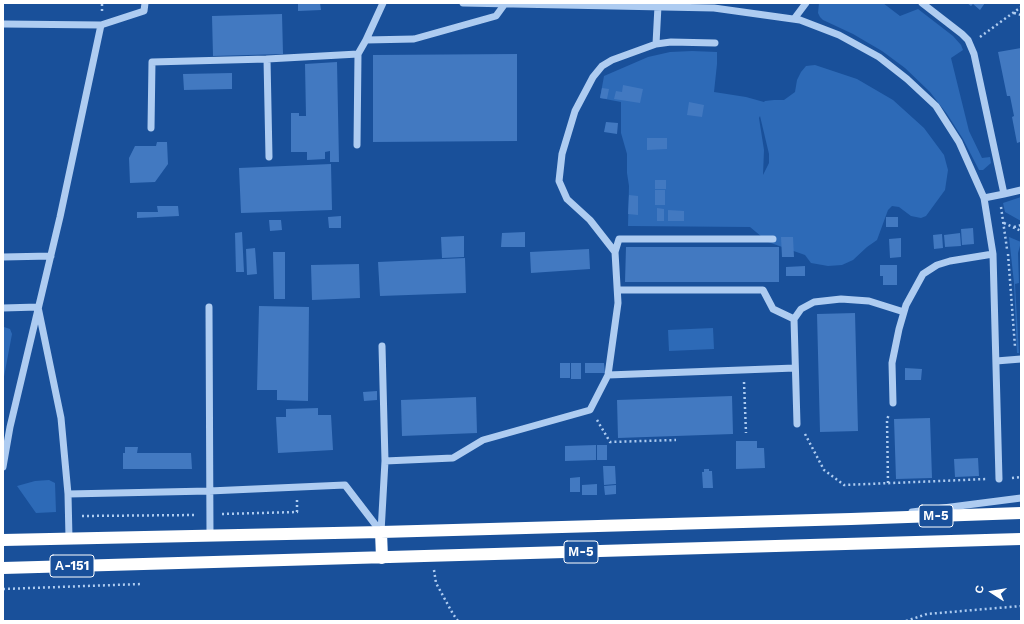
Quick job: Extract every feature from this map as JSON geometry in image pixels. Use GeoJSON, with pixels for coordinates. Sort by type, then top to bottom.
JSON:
{"type":"FeatureCollection","features":[{"type":"Feature","properties":{"kind":"highway","name":"М-5"},"geometry":{"type":"LineString","coordinates":[[3,540],[381,532],[1021,513]]}},
{"type":"Feature","properties":{"kind":"highway"},"geometry":{"type":"LineString","coordinates":[[381,532],[382,558]]}},
{"type":"Feature","properties":{"kind":"highway","name":"М-5"},"geometry":{"type":"LineString","coordinates":[[142,564],[1021,538]]}},
{"type":"Feature","properties":{"kind":"highway","name":"А-151"},"geometry":{"type":"LineString","coordinates":[[3,568],[142,564]]}},
{"type":"Feature","properties":{"kind":"street"},"geometry":{"type":"LineString","coordinates":[[3,24],[101,25],[144,11],[146,3]]}},
{"type":"Feature","properties":{"kind":"street"},"geometry":{"type":"LineString","coordinates":[[357,145],[358,54],[383,3]]}},
{"type":"Feature","properties":{"kind":"street"},"geometry":{"type":"LineString","coordinates":[[463,3],[714,8],[800,20],[839,35],[879,57],[936,106],[959,142],[984,198],[994,254],[999,479]]}},
{"type":"Feature","properties":{"kind":"street"},"geometry":{"type":"LineString","coordinates":[[794,19],[806,3]]}},
{"type":"Feature","properties":{"kind":"street"},"geometry":{"type":"LineString","coordinates":[[922,3],[962,34],[971,48],[1002,195]]}},
{"type":"Feature","properties":{"kind":"street"},"geometry":{"type":"LineString","coordinates":[[366,40],[414,39],[496,16],[504,5]]}},
{"type":"Feature","properties":{"kind":"street"},"geometry":{"type":"LineString","coordinates":[[656,44],[658,6]]}},
{"type":"Feature","properties":{"kind":"street"},"geometry":{"type":"LineString","coordinates":[[3,467],[6,426],[51,256],[101,25]]}},
{"type":"Feature","properties":{"kind":"street"},"geometry":{"type":"LineString","coordinates":[[615,252],[590,220],[567,199],[559,181],[562,154],[576,111],[593,77],[602,66],[612,60],[656,44],[671,42],[715,43]]}},
{"type":"Feature","properties":{"kind":"street"},"geometry":{"type":"LineString","coordinates":[[152,128],[152,62],[267,59],[358,54]]}},
{"type":"Feature","properties":{"kind":"street"},"geometry":{"type":"LineString","coordinates":[[267,59],[269,157]]}},
{"type":"Feature","properties":{"kind":"street"},"geometry":{"type":"LineString","coordinates":[[984,198],[1021,190]]}},
{"type":"Feature","properties":{"kind":"street"},"geometry":{"type":"LineString","coordinates":[[385,461],[453,458],[483,440],[590,410],[608,375],[618,304],[615,252],[619,239],[773,239]]}},
{"type":"Feature","properties":{"kind":"street"},"geometry":{"type":"LineString","coordinates":[[893,403],[892,363],[899,329],[906,305],[923,274],[937,265],[950,261],[994,254]]}},
{"type":"Feature","properties":{"kind":"street"},"geometry":{"type":"LineString","coordinates":[[3,257],[51,256]]}},
{"type":"Feature","properties":{"kind":"street"},"geometry":{"type":"LineString","coordinates":[[618,290],[763,290],[773,308],[794,319]]}},
{"type":"Feature","properties":{"kind":"street"},"geometry":{"type":"LineString","coordinates":[[798,424],[794,319],[801,309],[814,302],[842,299],[869,301],[904,312]]}},
{"type":"Feature","properties":{"kind":"street"},"geometry":{"type":"LineString","coordinates":[[3,308],[38,307]]}},
{"type":"Feature","properties":{"kind":"street"},"geometry":{"type":"LineString","coordinates":[[38,307],[61,418],[68,494],[69,538]]}},
{"type":"Feature","properties":{"kind":"street"},"geometry":{"type":"LineString","coordinates":[[209,307],[210,535]]}},
{"type":"Feature","properties":{"kind":"street"},"geometry":{"type":"LineString","coordinates":[[381,532],[385,461],[382,346]]}},
{"type":"Feature","properties":{"kind":"street"},"geometry":{"type":"LineString","coordinates":[[996,361],[1018,359]]}},
{"type":"Feature","properties":{"kind":"street"},"geometry":{"type":"LineString","coordinates":[[608,375],[795,368]]}},
{"type":"Feature","properties":{"kind":"street"},"geometry":{"type":"LineString","coordinates":[[68,494],[209,491],[345,485],[381,532]]}},
{"type":"Feature","properties":{"kind":"street"},"geometry":{"type":"LineString","coordinates":[[851,519],[1021,498]]}},
{"type":"Feature","properties":{"kind":"path"},"geometry":{"type":"LineString","coordinates":[[978,38],[1021,7]]}},
{"type":"Feature","properties":{"kind":"path"},"geometry":{"type":"LineString","coordinates":[[1014,12],[1021,15]]}},
{"type":"Feature","properties":{"kind":"path"},"geometry":{"type":"LineString","coordinates":[[1002,195],[1018,359]]}},
{"type":"Feature","properties":{"kind":"path"},"geometry":{"type":"LineString","coordinates":[[1004,223],[1021,231]]}},
{"type":"Feature","properties":{"kind":"path"},"geometry":{"type":"LineString","coordinates":[[1014,228],[1021,225]]}},
{"type":"Feature","properties":{"kind":"path"},"geometry":{"type":"LineString","coordinates":[[744,370],[746,433]]}},
{"type":"Feature","properties":{"kind":"path"},"geometry":{"type":"LineString","coordinates":[[888,483],[887,420],[893,403]]}},
{"type":"Feature","properties":{"kind":"path"},"geometry":{"type":"LineString","coordinates":[[590,410],[610,442],[676,440]]}},
{"type":"Feature","properties":{"kind":"path"},"geometry":{"type":"LineString","coordinates":[[798,424],[824,470],[844,485],[999,479]]}},
{"type":"Feature","properties":{"kind":"path"},"geometry":{"type":"LineString","coordinates":[[68,516],[297,512],[297,498]]}},
{"type":"Feature","properties":{"kind":"path"},"geometry":{"type":"LineString","coordinates":[[431,556],[436,583],[458,621]]}},
{"type":"Feature","properties":{"kind":"path"},"geometry":{"type":"LineString","coordinates":[[3,589],[142,584]]}},
{"type":"Feature","properties":{"kind":"path"},"geometry":{"type":"LineString","coordinates":[[906,621],[927,614],[1021,606]]}},
{"type":"Feature","properties":{"kind":"shaded area"},"geometry":{"type":"Polygon","coordinates":[[[819,3],[883,3],[900,16],[918,9],[953,36],[961,45],[963,50],[951,58],[969,131],[982,158],[990,157],[991,163],[983,170],[979,170],[963,139],[947,114],[930,92],[905,68],[882,51],[853,34],[823,20],[818,13],[819,3]]]}},
{"type":"Feature","properties":{"kind":"shaded area"},"geometry":{"type":"Polygon","coordinates":[[[670,52],[717,52],[714,92],[746,97],[764,102],[784,100],[795,92],[797,80],[806,66],[815,65],[857,79],[893,100],[924,128],[944,155],[948,170],[945,190],[926,216],[921,218],[911,216],[899,207],[892,206],[888,210],[877,240],[853,260],[842,265],[828,266],[811,263],[805,255],[768,242],[750,227],[628,226],[629,186],[627,154],[621,133],[621,102],[600,98],[604,76],[648,57],[670,52]],[[760,116],[759,118],[764,150],[763,175],[769,163],[769,154],[760,116]]]}},
{"type":"Feature","properties":{"kind":"shaded area"},"geometry":{"type":"Polygon","coordinates":[[[1021,197],[1021,221],[1005,212],[1003,203],[1021,197]]]}},
{"type":"Feature","properties":{"kind":"shaded area"},"geometry":{"type":"Polygon","coordinates":[[[1009,237],[1021,242],[1018,253],[1019,283],[1015,284],[1019,353],[1017,353],[1014,283],[1009,237]]]}},
{"type":"Feature","properties":{"kind":"shaded area"},"geometry":{"type":"Polygon","coordinates":[[[4,327],[10,329],[12,334],[3,382],[4,327]]]}},
{"type":"Feature","properties":{"kind":"shaded area"},"geometry":{"type":"Polygon","coordinates":[[[713,328],[714,349],[669,351],[668,330],[713,328]]]}},
{"type":"Feature","properties":{"kind":"shaded area"},"geometry":{"type":"Polygon","coordinates":[[[49,480],[55,483],[56,512],[36,513],[17,486],[35,481],[49,480]]]}},
{"type":"Feature","properties":{"kind":"building"},"geometry":{"type":"Polygon","coordinates":[[[298,3],[320,3],[321,10],[298,11],[298,3]]]}},
{"type":"Feature","properties":{"kind":"building"},"geometry":{"type":"Polygon","coordinates":[[[967,3],[985,3],[980,10],[973,4],[971,6],[967,3]]]}},
{"type":"Feature","properties":{"kind":"building"},"geometry":{"type":"Polygon","coordinates":[[[282,14],[283,54],[213,56],[212,16],[282,14]]]}},
{"type":"Feature","properties":{"kind":"building"},"geometry":{"type":"Polygon","coordinates":[[[1021,48],[1020,146],[1020,142],[1017,143],[1010,96],[1007,96],[998,52],[1021,48]]]}},
{"type":"Feature","properties":{"kind":"building"},"geometry":{"type":"Polygon","coordinates":[[[517,54],[517,141],[373,142],[373,55],[517,54]]]}},
{"type":"Feature","properties":{"kind":"building"},"geometry":{"type":"Polygon","coordinates":[[[337,62],[339,162],[330,162],[330,151],[325,152],[325,159],[307,160],[307,152],[291,152],[291,113],[299,113],[299,116],[306,116],[305,64],[337,62]]]}},
{"type":"Feature","properties":{"kind":"building"},"geometry":{"type":"Polygon","coordinates":[[[232,73],[232,89],[184,90],[183,74],[232,73]]]}},
{"type":"Feature","properties":{"kind":"building"},"geometry":{"type":"Polygon","coordinates":[[[623,85],[643,89],[640,103],[614,99],[616,91],[622,92],[623,85]]]}},
{"type":"Feature","properties":{"kind":"building"},"geometry":{"type":"Polygon","coordinates":[[[602,88],[609,89],[607,99],[600,98],[602,88]]]}},
{"type":"Feature","properties":{"kind":"building"},"geometry":{"type":"Polygon","coordinates":[[[689,102],[704,105],[702,117],[687,115],[689,102]]]}},
{"type":"Feature","properties":{"kind":"building"},"geometry":{"type":"Polygon","coordinates":[[[606,122],[618,123],[617,134],[604,132],[606,122]]]}},
{"type":"Feature","properties":{"kind":"building"},"geometry":{"type":"Polygon","coordinates":[[[647,138],[667,138],[667,149],[647,150],[647,138]]]}},
{"type":"Feature","properties":{"kind":"building"},"geometry":{"type":"Polygon","coordinates":[[[157,142],[167,142],[168,164],[155,182],[130,183],[129,158],[135,146],[156,146],[157,142]]]}},
{"type":"Feature","properties":{"kind":"building"},"geometry":{"type":"Polygon","coordinates":[[[331,164],[332,210],[241,213],[239,168],[331,164]]]}},
{"type":"Feature","properties":{"kind":"building"},"geometry":{"type":"Polygon","coordinates":[[[655,180],[666,180],[666,189],[655,189],[655,180]]]}},
{"type":"Feature","properties":{"kind":"building"},"geometry":{"type":"Polygon","coordinates":[[[655,190],[665,190],[665,205],[655,205],[655,190]]]}},
{"type":"Feature","properties":{"kind":"building"},"geometry":{"type":"Polygon","coordinates":[[[629,195],[638,196],[638,215],[628,214],[629,195]]]}},
{"type":"Feature","properties":{"kind":"building"},"geometry":{"type":"Polygon","coordinates":[[[157,206],[178,206],[179,216],[137,218],[137,212],[158,212],[157,206]]]}},
{"type":"Feature","properties":{"kind":"building"},"geometry":{"type":"Polygon","coordinates":[[[657,208],[664,209],[664,221],[657,221],[657,208]]]}},
{"type":"Feature","properties":{"kind":"building"},"geometry":{"type":"Polygon","coordinates":[[[668,210],[684,211],[684,221],[668,221],[668,210]]]}},
{"type":"Feature","properties":{"kind":"building"},"geometry":{"type":"Polygon","coordinates":[[[341,216],[341,228],[329,228],[328,217],[341,216]]]}},
{"type":"Feature","properties":{"kind":"building"},"geometry":{"type":"Polygon","coordinates":[[[886,217],[898,217],[898,227],[886,227],[886,217]]]}},
{"type":"Feature","properties":{"kind":"building"},"geometry":{"type":"Polygon","coordinates":[[[269,220],[281,220],[282,230],[270,231],[269,220]]]}},
{"type":"Feature","properties":{"kind":"building"},"geometry":{"type":"Polygon","coordinates":[[[973,228],[974,244],[962,245],[961,229],[973,228]]]}},
{"type":"Feature","properties":{"kind":"building"},"geometry":{"type":"Polygon","coordinates":[[[242,232],[244,272],[236,272],[235,233],[242,232]]]}},
{"type":"Feature","properties":{"kind":"building"},"geometry":{"type":"Polygon","coordinates":[[[525,232],[525,247],[501,247],[502,233],[525,232]]]}},
{"type":"Feature","properties":{"kind":"building"},"geometry":{"type":"Polygon","coordinates":[[[960,233],[961,246],[945,247],[944,235],[960,233]]]}},
{"type":"Feature","properties":{"kind":"building"},"geometry":{"type":"Polygon","coordinates":[[[942,234],[943,248],[934,249],[933,235],[942,234]]]}},
{"type":"Feature","properties":{"kind":"building"},"geometry":{"type":"Polygon","coordinates":[[[464,236],[464,257],[442,258],[441,237],[464,236]]]}},
{"type":"Feature","properties":{"kind":"building"},"geometry":{"type":"Polygon","coordinates":[[[781,237],[793,237],[794,257],[782,257],[781,237]]]}},
{"type":"Feature","properties":{"kind":"building"},"geometry":{"type":"Polygon","coordinates":[[[901,238],[901,257],[890,258],[889,239],[901,238]]]}},
{"type":"Feature","properties":{"kind":"building"},"geometry":{"type":"Polygon","coordinates":[[[626,247],[779,247],[779,282],[625,282],[626,247]]]}},
{"type":"Feature","properties":{"kind":"building"},"geometry":{"type":"Polygon","coordinates":[[[255,248],[257,274],[247,275],[246,249],[255,248]]]}},
{"type":"Feature","properties":{"kind":"building"},"geometry":{"type":"Polygon","coordinates":[[[589,249],[590,269],[531,273],[530,252],[589,249]]]}},
{"type":"Feature","properties":{"kind":"building"},"geometry":{"type":"Polygon","coordinates":[[[273,252],[285,252],[285,299],[274,299],[273,252]]]}},
{"type":"Feature","properties":{"kind":"building"},"geometry":{"type":"Polygon","coordinates":[[[465,258],[466,293],[380,296],[378,262],[465,258]]]}},
{"type":"Feature","properties":{"kind":"building"},"geometry":{"type":"Polygon","coordinates":[[[359,264],[360,298],[312,300],[311,265],[359,264]]]}},
{"type":"Feature","properties":{"kind":"building"},"geometry":{"type":"Polygon","coordinates":[[[880,265],[897,265],[897,285],[883,285],[883,276],[880,276],[880,265]]]}},
{"type":"Feature","properties":{"kind":"building"},"geometry":{"type":"Polygon","coordinates":[[[805,266],[805,276],[786,276],[786,267],[805,266]]]}},
{"type":"Feature","properties":{"kind":"building"},"geometry":{"type":"Polygon","coordinates":[[[259,306],[309,307],[308,401],[277,400],[277,390],[257,390],[259,306]]]}},
{"type":"Feature","properties":{"kind":"building"},"geometry":{"type":"Polygon","coordinates":[[[855,313],[858,431],[820,432],[817,314],[855,313]]]}},
{"type":"Feature","properties":{"kind":"building"},"geometry":{"type":"Polygon","coordinates":[[[560,363],[570,363],[570,378],[560,378],[560,363]]]}},
{"type":"Feature","properties":{"kind":"building"},"geometry":{"type":"Polygon","coordinates":[[[571,363],[581,363],[581,379],[571,379],[571,363]]]}},
{"type":"Feature","properties":{"kind":"building"},"geometry":{"type":"Polygon","coordinates":[[[585,363],[604,363],[605,373],[585,373],[585,363]]]}},
{"type":"Feature","properties":{"kind":"building"},"geometry":{"type":"Polygon","coordinates":[[[905,368],[922,369],[921,380],[905,380],[905,368]]]}},
{"type":"Feature","properties":{"kind":"building"},"geometry":{"type":"Polygon","coordinates":[[[377,391],[377,400],[364,401],[363,392],[377,391]]]}},
{"type":"Feature","properties":{"kind":"building"},"geometry":{"type":"Polygon","coordinates":[[[732,396],[733,434],[618,438],[617,400],[732,396]]]}},
{"type":"Feature","properties":{"kind":"building"},"geometry":{"type":"Polygon","coordinates":[[[476,397],[477,433],[402,436],[401,400],[476,397]]]}},
{"type":"Feature","properties":{"kind":"building"},"geometry":{"type":"Polygon","coordinates":[[[318,408],[318,415],[331,415],[333,450],[278,453],[276,417],[286,417],[286,409],[318,408]]]}},
{"type":"Feature","properties":{"kind":"building"},"geometry":{"type":"Polygon","coordinates":[[[930,418],[932,478],[896,479],[894,419],[930,418]]]}},
{"type":"Feature","properties":{"kind":"building"},"geometry":{"type":"Polygon","coordinates":[[[736,441],[757,441],[757,448],[764,448],[765,468],[736,469],[736,441]]]}},
{"type":"Feature","properties":{"kind":"building"},"geometry":{"type":"Polygon","coordinates":[[[596,445],[596,460],[565,461],[565,446],[596,445]]]}},
{"type":"Feature","properties":{"kind":"building"},"geometry":{"type":"Polygon","coordinates":[[[597,445],[607,445],[607,460],[597,460],[597,445]]]}},
{"type":"Feature","properties":{"kind":"building"},"geometry":{"type":"Polygon","coordinates":[[[125,447],[138,447],[137,453],[191,453],[192,469],[123,469],[123,453],[125,453],[125,447]]]}},
{"type":"Feature","properties":{"kind":"building"},"geometry":{"type":"Polygon","coordinates":[[[978,458],[979,476],[955,477],[954,459],[978,458]]]}},
{"type":"Feature","properties":{"kind":"building"},"geometry":{"type":"Polygon","coordinates":[[[603,466],[615,466],[616,484],[604,485],[603,466]]]}},
{"type":"Feature","properties":{"kind":"building"},"geometry":{"type":"Polygon","coordinates":[[[704,469],[709,469],[709,471],[712,471],[713,488],[703,488],[702,472],[704,472],[704,469]]]}},
{"type":"Feature","properties":{"kind":"building"},"geometry":{"type":"Polygon","coordinates":[[[580,477],[580,492],[570,492],[570,478],[580,477]]]}},
{"type":"Feature","properties":{"kind":"building"},"geometry":{"type":"Polygon","coordinates":[[[597,484],[597,495],[582,495],[582,485],[597,484]]]}},
{"type":"Feature","properties":{"kind":"building"},"geometry":{"type":"Polygon","coordinates":[[[616,485],[616,494],[605,495],[604,486],[616,485]]]}}]}
